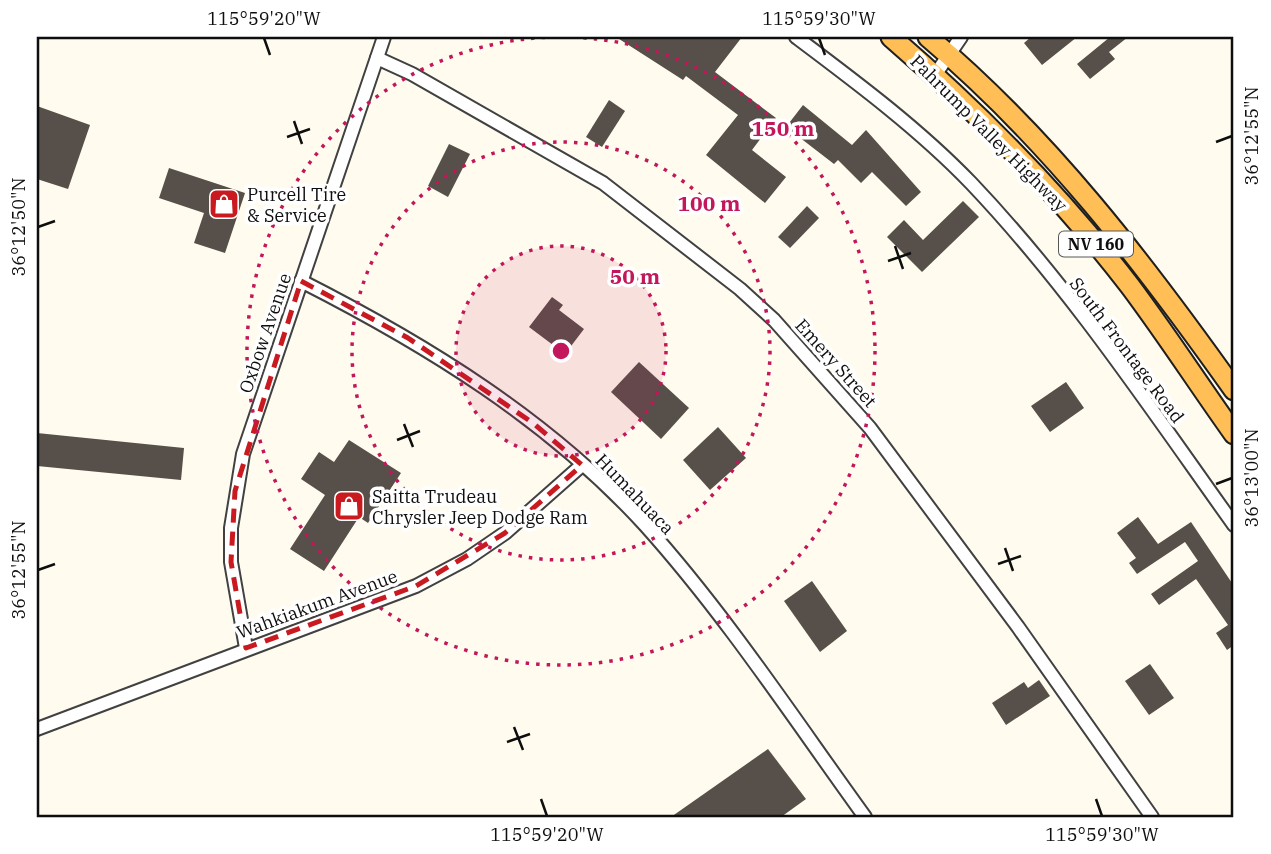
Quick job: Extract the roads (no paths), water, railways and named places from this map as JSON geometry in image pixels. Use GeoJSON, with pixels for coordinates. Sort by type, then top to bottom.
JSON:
{"type":"FeatureCollection","features":[{"type":"Feature","properties":{"kind":"highway","name":"Pahrump Valley Highway"},"geometry":{"type":"LineString","coordinates":[[891,37],[935,75],[1076,219],[1130,286],[1234,433]]}},
{"type":"Feature","properties":{"kind":"highway","name":"Pahrump Valley Highway"},"geometry":{"type":"LineString","coordinates":[[928,37],[1041,143],[1109,222],[1234,390]]}},
{"type":"Feature","properties":{"kind":"street","name":"Oxbow Avenue"},"geometry":{"type":"LineString","coordinates":[[246,648],[231,562],[235,491],[243,454],[384,37]]}},
{"type":"Feature","properties":{"kind":"street","name":"South Frontage Road"},"geometry":{"type":"LineString","coordinates":[[796,37],[864,89],[971,183],[1064,293],[1234,525]]}},
{"type":"Feature","properties":{"kind":"street"},"geometry":{"type":"LineString","coordinates":[[935,75],[961,37]]}},
{"type":"Feature","properties":{"kind":"street","name":"Emery Street"},"geometry":{"type":"LineString","coordinates":[[377,58],[412,74],[603,183],[740,289],[774,320],[870,428],[1018,627],[1152,817]]}},
{"type":"Feature","properties":{"kind":"street","name":"Humahuaca"},"geometry":{"type":"LineString","coordinates":[[301,281],[452,365],[533,423],[582,465],[644,525],[723,621],[865,817]]}},
{"type":"Feature","properties":{"kind":"street","name":"Wahkiakum Avenue"},"geometry":{"type":"LineString","coordinates":[[37,729],[416,586],[467,559],[505,533],[582,465]]}},
{"type":"Feature","properties":{"kind":"place","name":"Purcell Tire & Service"},"geometry":{"type":"Point","coordinates":[224,204]}},
{"type":"Feature","properties":{"kind":"place","name":"Saitta Trudeau Chrysler Jeep Dodge Ram"},"geometry":{"type":"Point","coordinates":[349,506]}}]}
